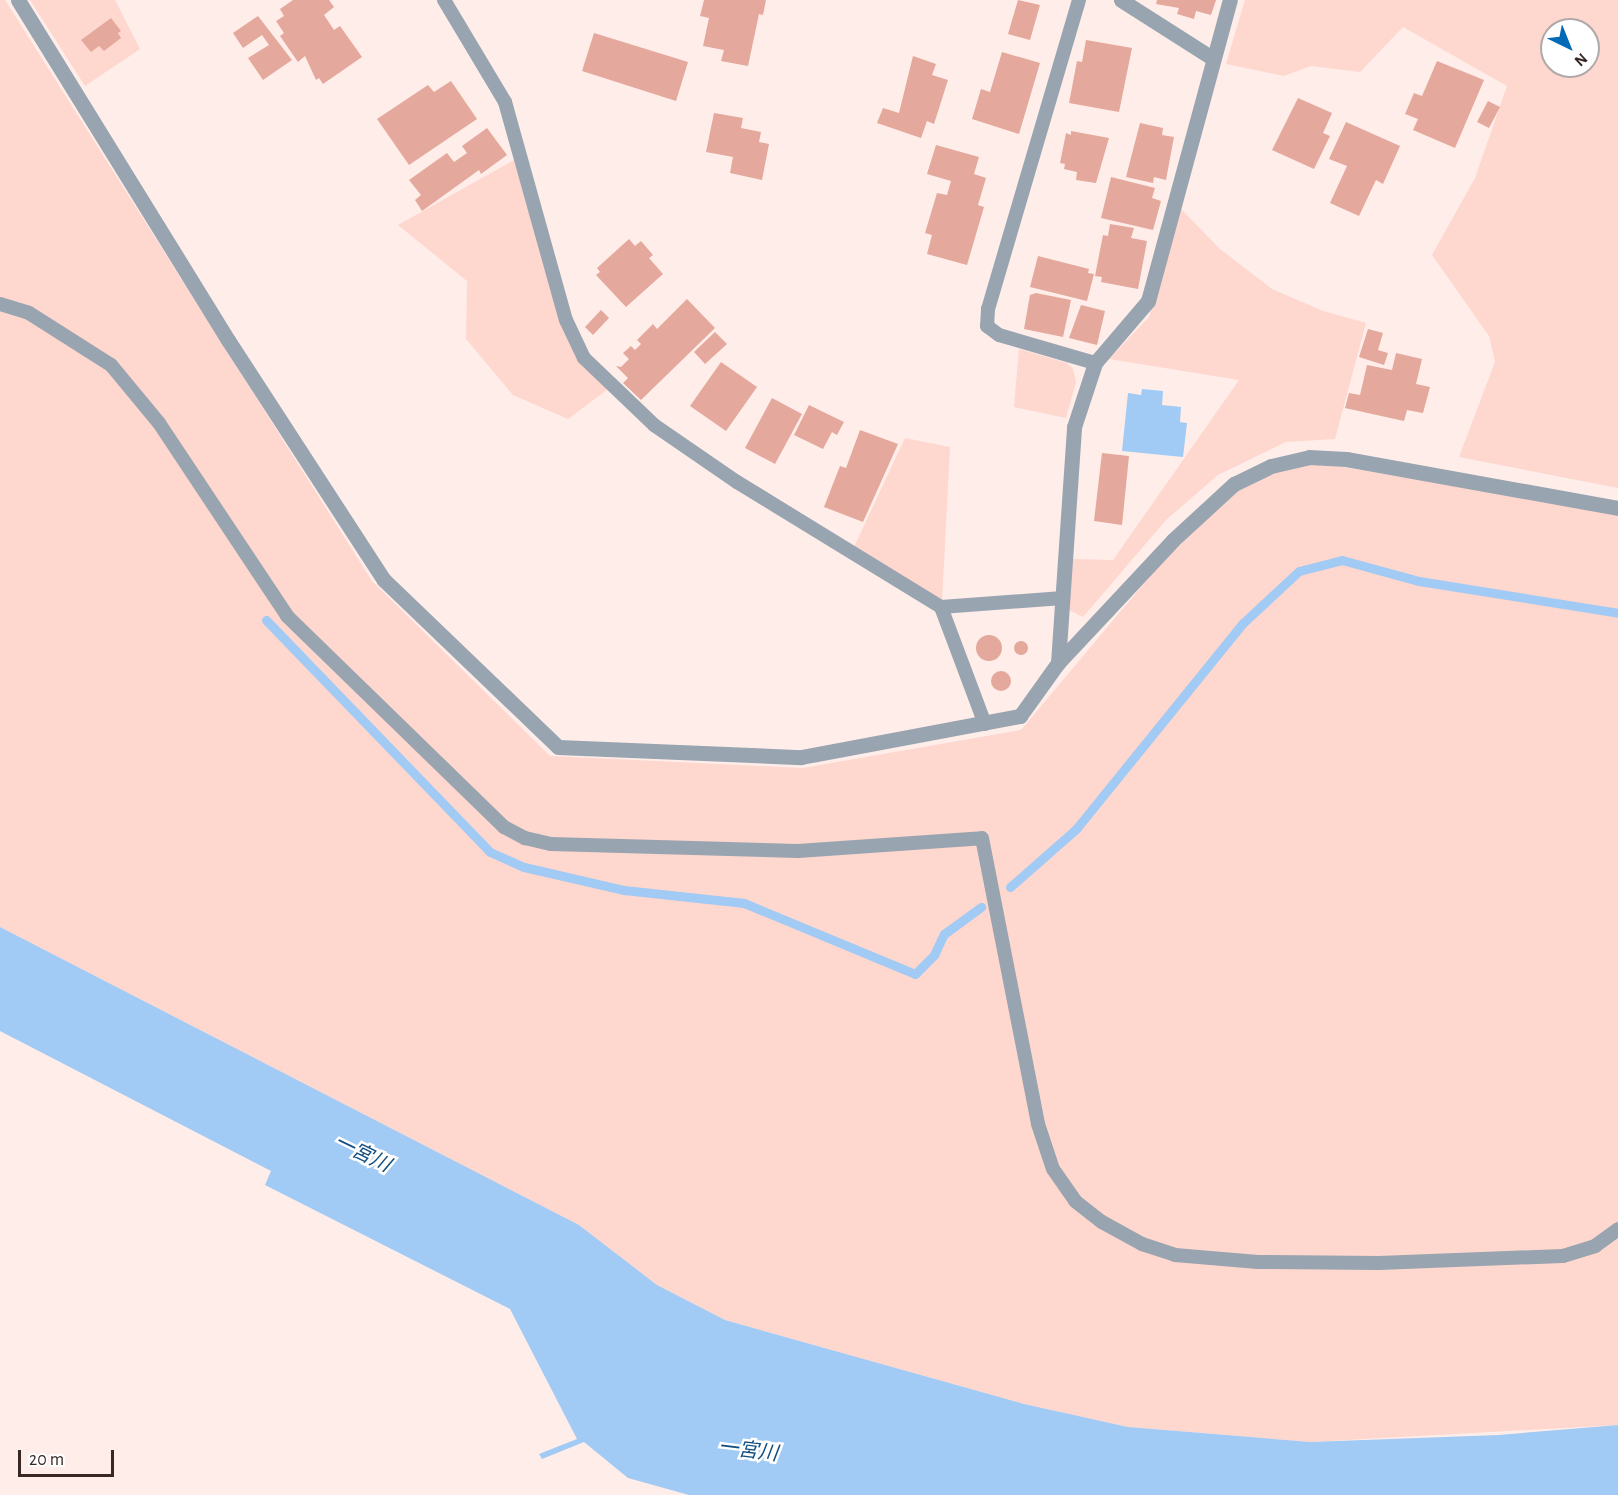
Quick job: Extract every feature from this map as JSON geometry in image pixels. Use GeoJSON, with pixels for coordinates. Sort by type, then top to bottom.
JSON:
{"type":"FeatureCollection","features":[{"type":"Feature","properties":{"kind":"street"},"geometry":{"type":"LineString","coordinates":[[18,0],[228,340],[384,580],[558,747],[801,757],[1020,716],[1058,663],[1173,540],[1234,484],[1271,466],[1309,457],[1346,459],[1618,508]]}},
{"type":"Feature","properties":{"kind":"street"},"geometry":{"type":"LineString","coordinates":[[1121,0],[1212,58]]}},
{"type":"Feature","properties":{"kind":"street"},"geometry":{"type":"LineString","coordinates":[[1058,663],[1074,427],[1095,363],[1148,301],[1212,58],[1230,0]]}},
{"type":"Feature","properties":{"kind":"lane"},"geometry":{"type":"LineString","coordinates":[[444,0],[505,102],[566,320],[584,358],[654,425],[737,482],[941,607],[1063,598]]}},
{"type":"Feature","properties":{"kind":"lane"},"geometry":{"type":"LineString","coordinates":[[1079,0],[988,309],[987,326],[999,335],[1095,363]]}},
{"type":"Feature","properties":{"kind":"lane"},"geometry":{"type":"LineString","coordinates":[[0,304],[29,313],[111,365],[159,423],[287,616],[504,827],[525,838],[551,844],[798,851],[982,838],[1038,1124],[1053,1169],[1075,1201],[1102,1222],[1142,1244],[1175,1255],[1302,1263],[1563,1256],[1595,1246],[1618,1229]]}},
{"type":"Feature","properties":{"kind":"lane"},"geometry":{"type":"LineString","coordinates":[[941,607],[985,724]]}},
{"type":"Feature","properties":{"kind":"shaded area"},"geometry":{"type":"Polygon","coordinates":[[[0,0],[5,0],[372,581],[550,756],[803,768],[1021,730],[1162,562],[1237,491],[1270,472],[1311,462],[1618,512],[1618,1425],[1310,1442],[1128,1427],[1024,1404],[725,1320],[657,1285],[579,1225],[0,927],[0,0]]]}},
{"type":"Feature","properties":{"kind":"shaded area"},"geometry":{"type":"Polygon","coordinates":[[[30,0],[115,0],[140,49],[85,86],[30,0]]]}},
{"type":"Feature","properties":{"kind":"shaded area"},"geometry":{"type":"Polygon","coordinates":[[[1245,0],[1618,0],[1618,488],[1459,457],[1495,362],[1489,336],[1432,255],[1475,178],[1507,86],[1403,27],[1360,72],[1311,66],[1284,76],[1226,64],[1245,0]]]}},
{"type":"Feature","properties":{"kind":"shaded area"},"geometry":{"type":"Polygon","coordinates":[[[514,160],[569,341],[583,366],[608,389],[568,419],[513,395],[466,339],[467,281],[398,225],[514,160]]]}},
{"type":"Feature","properties":{"kind":"shaded area"},"geometry":{"type":"Polygon","coordinates":[[[1180,208],[1220,249],[1272,289],[1323,311],[1366,323],[1335,439],[1286,442],[1218,475],[1166,520],[1083,617],[1067,609],[1072,559],[1113,560],[1239,380],[1109,359],[1149,317],[1180,208]]]}},
{"type":"Feature","properties":{"kind":"shaded area"},"geometry":{"type":"Polygon","coordinates":[[[1019,349],[1067,363],[1073,369],[1076,382],[1066,418],[1014,407],[1019,349]]]}},
{"type":"Feature","properties":{"kind":"shaded area"},"geometry":{"type":"Polygon","coordinates":[[[905,438],[950,447],[942,602],[854,547],[905,438]]]}},
{"type":"Feature","properties":{"kind":"water"},"geometry":{"type":"Polygon","coordinates":[[[1142,389],[1163,391],[1162,405],[1181,407],[1180,422],[1187,423],[1183,457],[1122,451],[1128,393],[1141,395],[1142,389]]]}},
{"type":"Feature","properties":{"kind":"water","name":"一宮川"},"geometry":{"type":"Polygon","coordinates":[[[0,927],[579,1225],[657,1285],[725,1320],[1024,1404],[1128,1427],[1310,1442],[1498,1435],[1618,1425],[1618,1495],[689,1495],[628,1478],[584,1442],[542,1459],[539,1454],[577,1439],[510,1309],[265,1185],[271,1171],[0,1031],[0,927]]]}},
{"type":"Feature","properties":{"kind":"building"},"geometry":{"type":"Polygon","coordinates":[[[293,0],[329,0],[334,7],[324,15],[334,30],[340,26],[362,57],[323,84],[319,78],[316,80],[305,56],[298,62],[280,36],[284,33],[276,21],[284,16],[280,9],[293,0]]]}},
{"type":"Feature","properties":{"kind":"building"},"geometry":{"type":"Polygon","coordinates":[[[704,0],[766,0],[763,15],[759,14],[748,66],[721,61],[724,50],[703,46],[709,18],[700,16],[704,0]]]}},
{"type":"Feature","properties":{"kind":"building"},"geometry":{"type":"Polygon","coordinates":[[[1018,0],[1040,5],[1030,40],[1008,34],[1018,0]]]}},
{"type":"Feature","properties":{"kind":"building"},"geometry":{"type":"Polygon","coordinates":[[[1157,0],[1216,0],[1211,15],[1196,11],[1194,19],[1177,14],[1179,8],[1156,4],[1157,0]]]}},
{"type":"Feature","properties":{"kind":"building"},"geometry":{"type":"Polygon","coordinates":[[[258,16],[292,60],[263,80],[248,58],[269,45],[262,35],[243,48],[233,33],[258,16]]]}},
{"type":"Feature","properties":{"kind":"building"},"geometry":{"type":"Polygon","coordinates":[[[111,18],[121,31],[118,33],[121,38],[104,51],[99,46],[91,52],[81,40],[111,18]]]}},
{"type":"Feature","properties":{"kind":"building"},"geometry":{"type":"Polygon","coordinates":[[[594,33],[688,62],[676,101],[582,71],[594,33]]]}},
{"type":"Feature","properties":{"kind":"building"},"geometry":{"type":"Polygon","coordinates":[[[1086,40],[1132,48],[1119,112],[1069,103],[1077,61],[1082,62],[1086,40]]]}},
{"type":"Feature","properties":{"kind":"building"},"geometry":{"type":"Polygon","coordinates":[[[1002,52],[1040,63],[1019,134],[972,119],[981,89],[990,92],[1002,52]]]}},
{"type":"Feature","properties":{"kind":"building"},"geometry":{"type":"Polygon","coordinates":[[[913,56],[936,64],[932,75],[948,80],[934,124],[927,121],[921,138],[877,123],[883,108],[899,113],[913,56]]]}},
{"type":"Feature","properties":{"kind":"building"},"geometry":{"type":"Polygon","coordinates":[[[1437,61],[1484,80],[1455,148],[1413,130],[1418,119],[1405,114],[1414,93],[1422,96],[1437,61]]]}},
{"type":"Feature","properties":{"kind":"building"},"geometry":{"type":"Polygon","coordinates":[[[451,81],[477,119],[409,165],[377,119],[428,85],[434,92],[451,81]]]}},
{"type":"Feature","properties":{"kind":"building"},"geometry":{"type":"Polygon","coordinates":[[[1298,98],[1332,113],[1323,133],[1330,136],[1314,169],[1272,150],[1298,98]]]}},
{"type":"Feature","properties":{"kind":"building"},"geometry":{"type":"Polygon","coordinates":[[[1488,101],[1500,107],[1489,128],[1477,122],[1488,101]]]}},
{"type":"Feature","properties":{"kind":"building"},"geometry":{"type":"Polygon","coordinates":[[[714,113],[743,118],[741,128],[761,132],[759,142],[769,144],[762,180],[730,173],[733,157],[706,152],[714,113]]]}},
{"type":"Feature","properties":{"kind":"building"},"geometry":{"type":"Polygon","coordinates":[[[1346,122],[1400,146],[1383,184],[1376,180],[1359,216],[1330,203],[1347,166],[1329,159],[1346,122]]]}},
{"type":"Feature","properties":{"kind":"building"},"geometry":{"type":"Polygon","coordinates":[[[1140,123],[1163,128],[1162,135],[1174,137],[1166,180],[1154,177],[1153,183],[1126,177],[1140,123]]]}},
{"type":"Feature","properties":{"kind":"building"},"geometry":{"type":"Polygon","coordinates":[[[487,128],[507,155],[481,174],[479,170],[422,211],[415,200],[421,195],[409,180],[447,153],[454,162],[467,153],[462,146],[487,128]]]}},
{"type":"Feature","properties":{"kind":"building"},"geometry":{"type":"Polygon","coordinates":[[[1071,131],[1109,138],[1096,183],[1076,180],[1077,172],[1064,169],[1065,164],[1060,163],[1066,133],[1071,135],[1071,131]]]}},
{"type":"Feature","properties":{"kind":"building"},"geometry":{"type":"Polygon","coordinates":[[[936,145],[979,157],[974,174],[986,178],[978,205],[984,207],[967,265],[927,254],[932,235],[925,233],[937,193],[947,195],[951,181],[927,174],[936,145]]]}},
{"type":"Feature","properties":{"kind":"building"},"geometry":{"type":"Polygon","coordinates":[[[1111,177],[1155,188],[1152,198],[1161,201],[1153,230],[1101,218],[1111,177]]]}},
{"type":"Feature","properties":{"kind":"building"},"geometry":{"type":"Polygon","coordinates":[[[1110,224],[1134,228],[1131,238],[1147,241],[1138,289],[1101,282],[1102,277],[1095,276],[1103,235],[1108,236],[1110,224]]]}},
{"type":"Feature","properties":{"kind":"building"},"geometry":{"type":"Polygon","coordinates":[[[629,239],[635,246],[641,241],[653,255],[649,258],[663,274],[626,307],[596,275],[600,272],[597,268],[629,239]]]}},
{"type":"Feature","properties":{"kind":"building"},"geometry":{"type":"Polygon","coordinates":[[[1038,256],[1089,269],[1088,273],[1094,274],[1087,301],[1030,287],[1038,256]]]}},
{"type":"Feature","properties":{"kind":"building"},"geometry":{"type":"Polygon","coordinates":[[[1036,293],[1071,300],[1063,337],[1024,329],[1030,295],[1036,293]]]}},
{"type":"Feature","properties":{"kind":"building"},"geometry":{"type":"Polygon","coordinates":[[[687,299],[715,328],[641,400],[623,383],[628,378],[616,366],[621,367],[629,359],[623,353],[631,346],[635,350],[641,344],[637,340],[653,324],[657,329],[687,299]]]}},
{"type":"Feature","properties":{"kind":"building"},"geometry":{"type":"Polygon","coordinates":[[[1081,305],[1105,311],[1097,345],[1069,338],[1081,305]]]}},
{"type":"Feature","properties":{"kind":"building"},"geometry":{"type":"Polygon","coordinates":[[[601,310],[609,318],[593,335],[585,327],[601,310]]]}},
{"type":"Feature","properties":{"kind":"building"},"geometry":{"type":"Polygon","coordinates":[[[1368,329],[1383,333],[1378,350],[1388,353],[1384,365],[1359,357],[1368,329]]]}},
{"type":"Feature","properties":{"kind":"building"},"geometry":{"type":"Polygon","coordinates":[[[715,332],[727,344],[705,364],[694,352],[715,332]]]}},
{"type":"Feature","properties":{"kind":"building"},"geometry":{"type":"Polygon","coordinates":[[[1396,353],[1422,359],[1416,384],[1430,387],[1423,413],[1407,410],[1404,421],[1345,408],[1349,393],[1360,395],[1367,365],[1392,370],[1396,353]]]}},
{"type":"Feature","properties":{"kind":"building"},"geometry":{"type":"Polygon","coordinates":[[[721,362],[757,387],[726,431],[690,406],[721,362]]]}},
{"type":"Feature","properties":{"kind":"building"},"geometry":{"type":"Polygon","coordinates":[[[772,398],[802,414],[775,464],[745,448],[772,398]]]}},
{"type":"Feature","properties":{"kind":"building"},"geometry":{"type":"Polygon","coordinates":[[[809,405],[844,422],[837,435],[832,432],[823,449],[794,435],[809,405]]]}},
{"type":"Feature","properties":{"kind":"building"},"geometry":{"type":"Polygon","coordinates":[[[860,430],[898,444],[863,522],[824,507],[840,466],[846,468],[860,430]]]}},
{"type":"Feature","properties":{"kind":"building"},"geometry":{"type":"Polygon","coordinates":[[[1102,453],[1129,456],[1122,525],[1094,521],[1102,453]]]}},
{"type":"Feature","properties":{"kind":"building"},"geometry":{"type":"Polygon","coordinates":[[[989,635],[998,639],[1002,648],[998,657],[989,661],[980,657],[976,648],[980,639],[989,635]]]}},
{"type":"Feature","properties":{"kind":"building"},"geometry":{"type":"Polygon","coordinates":[[[1018,641],[1024,641],[1028,648],[1024,655],[1018,655],[1014,651],[1014,645],[1018,641]]]}},
{"type":"Feature","properties":{"kind":"building"},"geometry":{"type":"Polygon","coordinates":[[[1001,671],[1008,674],[1011,681],[1008,688],[1001,691],[994,688],[991,681],[994,674],[1001,671]]]}},
{"type":"Feature","properties":{"kind":"waterway"},"geometry":{"type":"LineString","coordinates":[[1010,887],[1076,829],[1243,623],[1299,571],[1342,560],[1419,581],[1618,613]]}},
{"type":"Feature","properties":{"kind":"waterway"},"geometry":{"type":"LineString","coordinates":[[266,620],[490,852],[524,867],[624,890],[744,903],[915,974],[934,955],[944,934],[981,907]]}}]}
